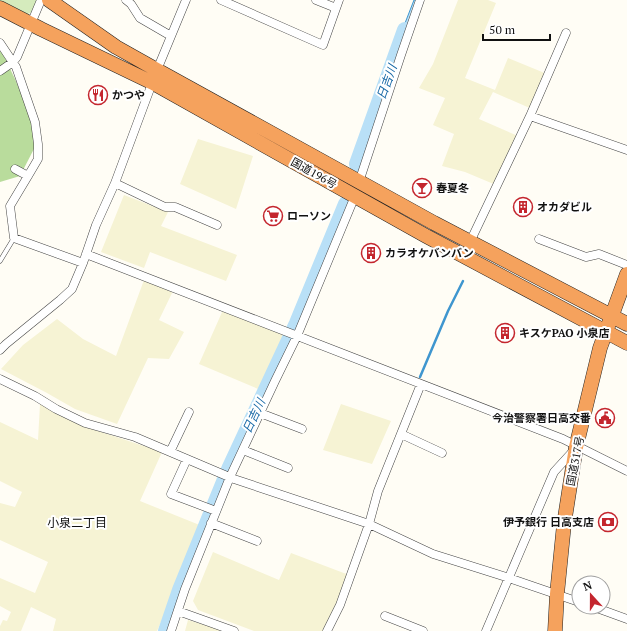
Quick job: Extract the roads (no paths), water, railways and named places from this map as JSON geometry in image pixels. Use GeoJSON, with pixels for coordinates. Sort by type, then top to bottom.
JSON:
{"type":"FeatureCollection","features":[{"type":"Feature","properties":{"kind":"highway","name":"国道196号"},"geometry":{"type":"LineString","coordinates":[[49,0],[155,76],[355,196],[426,236],[627,343]]}},
{"type":"Feature","properties":{"kind":"highway","name":"国道196号"},"geometry":{"type":"LineString","coordinates":[[0,8],[31,24],[155,76],[627,324]]}},
{"type":"Feature","properties":{"kind":"highway","name":"国道317号"},"geometry":{"type":"LineString","coordinates":[[555,631],[564,524],[576,446],[600,348],[627,274]]}},
{"type":"Feature","properties":{"kind":"street"},"geometry":{"type":"LineString","coordinates":[[0,71],[13,62],[17,57],[41,0]]}},
{"type":"Feature","properties":{"kind":"street"},"geometry":{"type":"LineString","coordinates":[[126,0],[131,4],[140,18],[171,36]]}},
{"type":"Feature","properties":{"kind":"street"},"geometry":{"type":"LineString","coordinates":[[0,350],[72,289],[83,263],[96,224],[115,183],[155,76],[186,0]]}},
{"type":"Feature","properties":{"kind":"street"},"geometry":{"type":"LineString","coordinates":[[221,0],[323,45],[337,4],[316,0]]}},
{"type":"Feature","properties":{"kind":"street"},"geometry":{"type":"LineString","coordinates":[[359,182],[420,0]]}},
{"type":"Feature","properties":{"kind":"street"},"geometry":{"type":"LineString","coordinates":[[470,242],[530,116],[566,33]]}},
{"type":"Feature","properties":{"kind":"street"},"geometry":{"type":"LineString","coordinates":[[0,44],[16,67],[35,122],[38,144],[38,159],[10,206],[14,238],[83,263]]}},
{"type":"Feature","properties":{"kind":"street"},"geometry":{"type":"LineString","coordinates":[[530,116],[627,150]]}},
{"type":"Feature","properties":{"kind":"street"},"geometry":{"type":"LineString","coordinates":[[15,169],[28,176]]}},
{"type":"Feature","properties":{"kind":"street"},"geometry":{"type":"LineString","coordinates":[[115,183],[165,207],[175,207],[217,225]]}},
{"type":"Feature","properties":{"kind":"street"},"geometry":{"type":"LineString","coordinates":[[171,631],[185,589],[230,477],[297,336],[355,196]]}},
{"type":"Feature","properties":{"kind":"street"},"geometry":{"type":"LineString","coordinates":[[539,239],[586,257],[599,254],[627,265]]}},
{"type":"Feature","properties":{"kind":"street"},"geometry":{"type":"LineString","coordinates":[[86,254],[563,439],[627,471]]}},
{"type":"Feature","properties":{"kind":"street"},"geometry":{"type":"LineString","coordinates":[[0,379],[85,423],[135,438],[230,477],[369,524],[433,554],[571,599]]}},
{"type":"Feature","properties":{"kind":"street"},"geometry":{"type":"LineString","coordinates":[[327,631],[340,606],[369,524],[378,491],[421,384]]}},
{"type":"Feature","properties":{"kind":"street"},"geometry":{"type":"LineString","coordinates":[[170,452],[189,412]]}},
{"type":"Feature","properties":{"kind":"street"},"geometry":{"type":"LineString","coordinates":[[260,413],[302,429]]}},
{"type":"Feature","properties":{"kind":"street"},"geometry":{"type":"LineString","coordinates":[[401,434],[442,454]]}},
{"type":"Feature","properties":{"kind":"street"},"geometry":{"type":"LineString","coordinates":[[486,631],[554,472],[576,446]]}},
{"type":"Feature","properties":{"kind":"street"},"geometry":{"type":"LineString","coordinates":[[243,450],[288,468]]}},
{"type":"Feature","properties":{"kind":"street"},"geometry":{"type":"LineString","coordinates":[[187,459],[172,494],[216,511]]}},
{"type":"Feature","properties":{"kind":"street"},"geometry":{"type":"LineString","coordinates":[[212,523],[257,541]]}},
{"type":"Feature","properties":{"kind":"street"},"geometry":{"type":"LineString","coordinates":[[178,611],[234,631]]}},
{"type":"Feature","properties":{"kind":"street"},"geometry":{"type":"LineString","coordinates":[[611,613],[627,619]]}},
{"type":"Feature","properties":{"kind":"street"},"geometry":{"type":"LineString","coordinates":[[385,616],[423,631]]}},
{"type":"Feature","properties":{"kind":"lane"},"geometry":{"type":"LineString","coordinates":[[0,261],[14,238]]}},
{"type":"Feature","properties":{"kind":"water"},"geometry":{"type":"Polygon","coordinates":[[[414,0],[417,0],[361,154],[357,153],[372,104],[414,0]]]}},
{"type":"Feature","properties":{"kind":"waterway","name":"日吉川"},"geometry":{"type":"LineString","coordinates":[[357,164],[405,30]]}},
{"type":"Feature","properties":{"kind":"waterway","name":"日吉川"},"geometry":{"type":"LineString","coordinates":[[166,631],[180,590],[230,467],[297,323],[346,204]]}},
{"type":"Feature","properties":{"kind":"waterway"},"geometry":{"type":"LineString","coordinates":[[420,377],[448,311],[463,281]]}},
{"type":"Feature","properties":{"kind":"place","name":"かつや"},"geometry":{"type":"Point","coordinates":[98,95]}},
{"type":"Feature","properties":{"kind":"place","name":"春夏冬"},"geometry":{"type":"Point","coordinates":[422,188]}},
{"type":"Feature","properties":{"kind":"place","name":"オカダビル"},"geometry":{"type":"Point","coordinates":[523,207]}},
{"type":"Feature","properties":{"kind":"place","name":"ローソン"},"geometry":{"type":"Point","coordinates":[273,216]}},
{"type":"Feature","properties":{"kind":"place","name":"カラオケバンバン"},"geometry":{"type":"Point","coordinates":[371,253]}},
{"type":"Feature","properties":{"kind":"place","name":"キスケPAO 小泉店"},"geometry":{"type":"Point","coordinates":[505,333]}},
{"type":"Feature","properties":{"kind":"place","name":"今治警察署日高交番"},"geometry":{"type":"Point","coordinates":[605,418]}},
{"type":"Feature","properties":{"kind":"place","name":"伊予銀行 日高支店"},"geometry":{"type":"Point","coordinates":[608,522]}},
{"type":"Feature","properties":{"kind":"district","name":"小泉二丁目"},"geometry":{"type":"Point","coordinates":[77,523]}}]}
